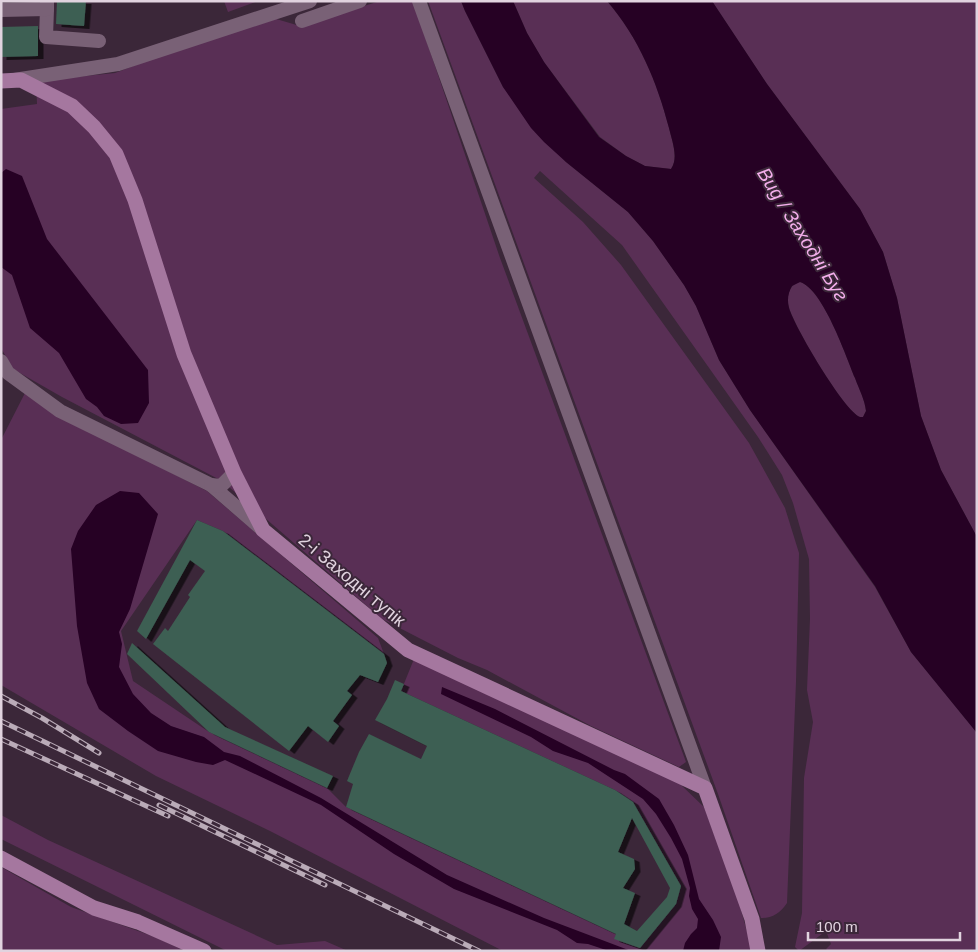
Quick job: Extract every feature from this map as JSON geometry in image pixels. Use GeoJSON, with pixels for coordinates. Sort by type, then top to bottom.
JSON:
{"type":"FeatureCollection","features":[{"type":"Feature","properties":{"kind":"main road"},"geometry":{"type":"LineString","coordinates":[[6,81],[21,80],[72,106],[94,127],[116,154],[135,200],[184,354],[234,473],[263,530]]}},
{"type":"Feature","properties":{"kind":"main road","name":"2-і Заходні тупік"},"geometry":{"type":"LineString","coordinates":[[263,530],[408,650],[705,788]]}},
{"type":"Feature","properties":{"kind":"main road"},"geometry":{"type":"LineString","coordinates":[[705,788],[752,919],[758,951]]}},
{"type":"Feature","properties":{"kind":"main road"},"geometry":{"type":"LineString","coordinates":[[1,858],[94,908],[138,922],[204,951]]}},
{"type":"Feature","properties":{"kind":"street"},"geometry":{"type":"LineString","coordinates":[[6,81],[118,64],[310,1]]}},
{"type":"Feature","properties":{"kind":"street"},"geometry":{"type":"LineString","coordinates":[[419,1],[705,788]]}},
{"type":"Feature","properties":{"kind":"street"},"geometry":{"type":"LineString","coordinates":[[302,21],[355,2]]}},
{"type":"Feature","properties":{"kind":"street"},"geometry":{"type":"LineString","coordinates":[[1,10],[47,5],[46,37],[99,41]]}},
{"type":"Feature","properties":{"kind":"street","name":"2-і Заходні тупік"},"geometry":{"type":"LineString","coordinates":[[1,362],[8,373],[60,411],[211,485],[263,530]]}},
{"type":"Feature","properties":{"kind":"street"},"geometry":{"type":"LineString","coordinates":[[211,485],[221,486],[234,473]]}},
{"type":"Feature","properties":{"kind":"shaded area"},"geometry":{"type":"Polygon","coordinates":[[[224,1],[258,1],[228,12],[224,1]]]}},
{"type":"Feature","properties":{"kind":"shaded area"},"geometry":{"type":"Polygon","coordinates":[[[380,1],[413,1],[500,258],[686,762],[679,767],[591,726],[487,670],[458,658],[382,619],[222,481],[62,397],[13,369],[1,348],[1,109],[37,104],[36,81],[115,73],[266,16],[300,26],[380,1]]]}},
{"type":"Feature","properties":{"kind":"shaded area"},"geometry":{"type":"Polygon","coordinates":[[[428,1],[461,1],[503,87],[566,162],[628,212],[653,241],[684,285],[696,306],[719,360],[750,410],[875,587],[911,652],[977,733],[977,951],[828,951],[826,949],[831,944],[826,931],[799,951],[795,947],[802,913],[804,778],[813,722],[807,690],[810,619],[809,559],[793,503],[782,475],[758,437],[622,245],[540,171],[534,178],[583,222],[621,265],[749,443],[785,508],[799,553],[787,903],[776,914],[761,918],[718,794],[428,1]]]}},
{"type":"Feature","properties":{"kind":"shaded area"},"geometry":{"type":"Polygon","coordinates":[[[513,1],[607,1],[638,45],[653,77],[673,144],[675,155],[671,169],[645,166],[626,156],[600,137],[544,62],[527,33],[513,1]]]}},
{"type":"Feature","properties":{"kind":"shaded area"},"geometry":{"type":"Polygon","coordinates":[[[712,1],[977,1],[977,537],[941,470],[921,416],[897,298],[883,252],[860,209],[767,84],[712,1]]]}},
{"type":"Feature","properties":{"kind":"shaded area"},"geometry":{"type":"Polygon","coordinates":[[[800,282],[809,287],[817,297],[833,324],[863,399],[866,411],[863,417],[860,417],[843,400],[809,348],[793,317],[788,303],[788,295],[793,285],[800,282]]]}},
{"type":"Feature","properties":{"kind":"shaded area"},"geometry":{"type":"Polygon","coordinates":[[[25,393],[59,416],[207,491],[378,638],[384,654],[223,531],[197,520],[121,631],[133,681],[209,732],[327,788],[346,807],[640,947],[676,904],[681,886],[633,802],[615,790],[401,691],[414,659],[679,783],[704,807],[738,899],[751,951],[503,951],[270,831],[156,776],[1,685],[1,440],[25,393]]]}},
{"type":"Feature","properties":{"kind":"shaded area"},"geometry":{"type":"Polygon","coordinates":[[[1,815],[48,840],[277,945],[325,941],[348,951],[227,951],[1,839],[1,815]]]}},
{"type":"Feature","properties":{"kind":"shaded area"},"geometry":{"type":"Polygon","coordinates":[[[1,867],[71,907],[155,937],[185,951],[1,951],[1,867]]]}},
{"type":"Feature","properties":{"kind":"water","name":"Bug / Заходні Буг"},"geometry":{"type":"Polygon","coordinates":[[[461,1],[513,1],[527,33],[544,62],[599,137],[626,156],[645,166],[671,169],[675,155],[673,144],[653,77],[638,45],[607,1],[712,1],[767,84],[860,209],[883,252],[897,298],[921,416],[941,470],[977,537],[977,733],[911,652],[875,586],[750,410],[719,360],[696,306],[684,285],[653,241],[628,212],[566,162],[531,128],[503,87],[461,1]],[[800,282],[792,286],[788,302],[793,318],[809,349],[832,385],[853,411],[860,417],[863,417],[866,411],[862,394],[840,340],[825,310],[809,287],[800,282]]]}},
{"type":"Feature","properties":{"kind":"water"},"geometry":{"type":"Polygon","coordinates":[[[6,169],[22,176],[47,239],[148,370],[149,403],[138,423],[121,424],[104,416],[97,407],[86,399],[59,353],[30,328],[12,275],[1,267],[1,173],[6,169]]]}},
{"type":"Feature","properties":{"kind":"water"},"geometry":{"type":"Polygon","coordinates":[[[120,491],[139,493],[158,514],[130,609],[119,632],[122,644],[119,667],[133,694],[151,713],[171,726],[204,737],[224,752],[240,756],[321,798],[447,875],[544,918],[631,951],[609,951],[588,944],[577,943],[557,930],[454,889],[394,854],[321,805],[225,760],[213,765],[158,751],[99,709],[87,683],[77,626],[71,549],[78,531],[96,505],[120,491]]]}},
{"type":"Feature","properties":{"kind":"water"},"geometry":{"type":"Polygon","coordinates":[[[442,687],[495,709],[625,774],[659,799],[688,855],[699,899],[713,920],[721,937],[719,951],[683,951],[685,943],[697,928],[698,919],[692,909],[689,896],[690,888],[682,859],[671,838],[656,814],[643,799],[588,763],[553,751],[531,737],[441,694],[442,687]]]}},
{"type":"Feature","properties":{"kind":"building"},"geometry":{"type":"Polygon","coordinates":[[[57,1],[86,1],[84,26],[56,24],[57,1]]]}},
{"type":"Feature","properties":{"kind":"building"},"geometry":{"type":"Polygon","coordinates":[[[38,26],[38,56],[1,57],[1,27],[38,26]]]}},
{"type":"Feature","properties":{"kind":"building"},"geometry":{"type":"Polygon","coordinates":[[[197,520],[223,531],[384,654],[387,663],[378,682],[360,675],[347,691],[352,695],[333,721],[339,726],[328,742],[308,726],[289,751],[153,644],[165,628],[168,631],[190,597],[188,595],[205,571],[190,560],[146,639],[137,631],[197,520]]]}},
{"type":"Feature","properties":{"kind":"building"},"geometry":{"type":"Polygon","coordinates":[[[132,643],[225,727],[333,776],[327,788],[209,732],[127,654],[132,643]]]}},
{"type":"Feature","properties":{"kind":"building"},"geometry":{"type":"Polygon","coordinates":[[[395,680],[404,684],[401,691],[615,790],[633,802],[681,886],[676,904],[640,948],[614,939],[616,934],[346,807],[353,784],[347,781],[369,734],[421,759],[427,746],[375,720],[395,680]],[[632,818],[618,852],[634,859],[635,869],[623,888],[635,893],[624,924],[637,931],[667,897],[670,888],[632,818]]]}},
{"type":"Feature","properties":{"kind":"railway"},"geometry":{"type":"LineString","coordinates":[[1,696],[42,718],[99,753]]}},
{"type":"Feature","properties":{"kind":"railway"},"geometry":{"type":"LineString","coordinates":[[1,721],[479,951]]}},
{"type":"Feature","properties":{"kind":"railway"},"geometry":{"type":"LineString","coordinates":[[1,739],[168,816]]}},
{"type":"Feature","properties":{"kind":"railway"},"geometry":{"type":"LineString","coordinates":[[159,805],[325,885]]}}]}
